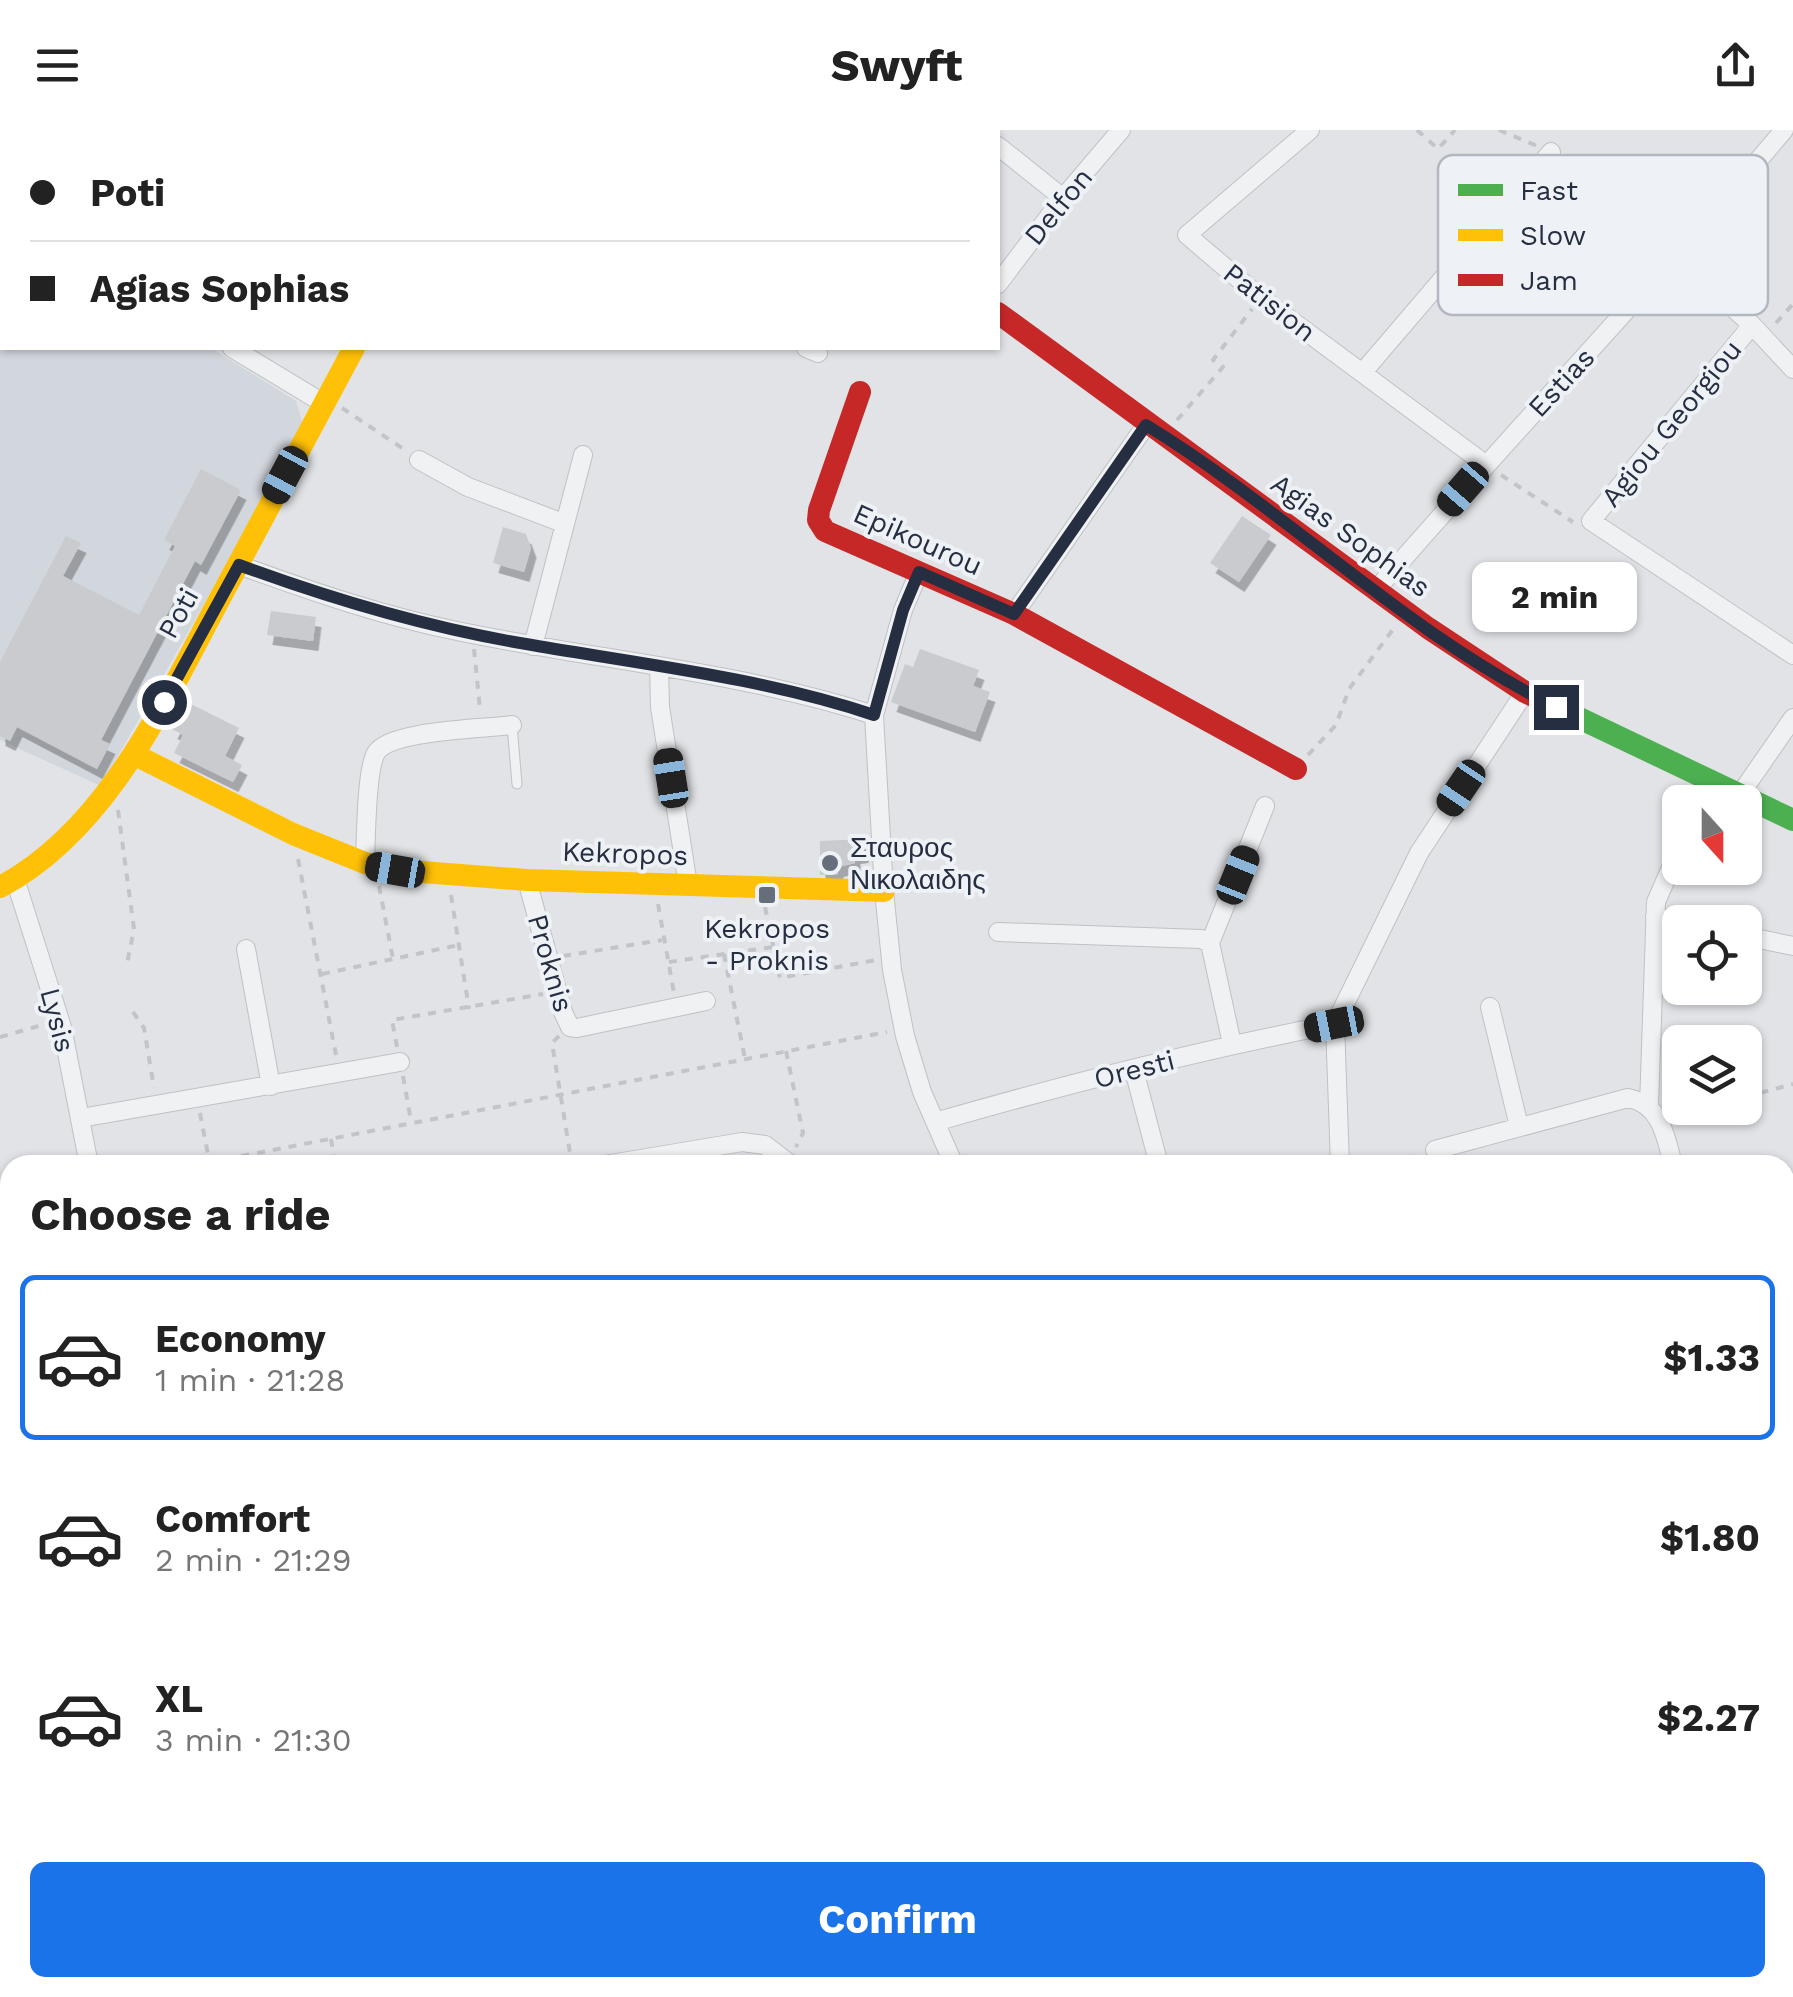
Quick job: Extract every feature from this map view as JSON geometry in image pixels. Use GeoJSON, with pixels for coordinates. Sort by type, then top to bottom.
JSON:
{"type":"FeatureCollection","features":[{"type":"Feature","properties":{"kind":"street","name":"Delfon"},"geometry":{"type":"LineString","coordinates":[[1000,281],[1121,130]]}},
{"type":"Feature","properties":{"kind":"street","name":"Patision"},"geometry":{"type":"LineString","coordinates":[[1310,130],[1186,235],[1260,298],[1485,464]]}},
{"type":"Feature","properties":{"kind":"street","name":"Estias"},"geometry":{"type":"LineString","coordinates":[[1757,155],[1774,134]]}},
{"type":"Feature","properties":{"kind":"street"},"geometry":{"type":"LineString","coordinates":[[1000,148],[1063,198]]}},
{"type":"Feature","properties":{"kind":"street"},"geometry":{"type":"LineString","coordinates":[[1363,372],[1438,284]]}},
{"type":"Feature","properties":{"kind":"street","name":"Agias Sophias"},"geometry":{"type":"LineString","coordinates":[[1000,315],[1406,612],[1525,692],[1691,785]]}},
{"type":"Feature","properties":{"kind":"street","name":"Estias"},"geometry":{"type":"LineString","coordinates":[[1376,590],[1485,464],[1623,315]]}},
{"type":"Feature","properties":{"kind":"street","name":"Agiou Georgiou"},"geometry":{"type":"LineString","coordinates":[[1740,315],[1793,370]]}},
{"type":"Feature","properties":{"kind":"street","name":"Agiou Georgiou"},"geometry":{"type":"LineString","coordinates":[[1591,521],[1757,331]]}},
{"type":"Feature","properties":{"kind":"street"},"geometry":{"type":"LineString","coordinates":[[236,350],[324,400]]}},
{"type":"Feature","properties":{"kind":"street","name":"Poti"},"geometry":{"type":"LineString","coordinates":[[8,883],[78,826],[135,756],[353,350]]}},
{"type":"Feature","properties":{"kind":"street","name":"Epikourou"},"geometry":{"type":"LineString","coordinates":[[860,392],[818,510],[820,526],[1014,614],[1296,769]]}},
{"type":"Feature","properties":{"kind":"street"},"geometry":{"type":"LineString","coordinates":[[1014,614],[1155,430]]}},
{"type":"Feature","properties":{"kind":"street"},"geometry":{"type":"LineString","coordinates":[[533,646],[583,455]]}},
{"type":"Feature","properties":{"kind":"street"},"geometry":{"type":"LineString","coordinates":[[418,460],[468,487],[563,522]]}},
{"type":"Feature","properties":{"kind":"street"},"geometry":{"type":"LineString","coordinates":[[1591,521],[1793,655]]}},
{"type":"Feature","properties":{"kind":"street"},"geometry":{"type":"LineString","coordinates":[[239,565],[337,598],[472,634],[779,688],[874,715]]}},
{"type":"Feature","properties":{"kind":"street"},"geometry":{"type":"LineString","coordinates":[[919,572],[899,622],[874,715],[890,957],[903,1029],[950,1155]]}},
{"type":"Feature","properties":{"kind":"street"},"geometry":{"type":"LineString","coordinates":[[659,666],[660,707],[688,885]]}},
{"type":"Feature","properties":{"kind":"street"},"geometry":{"type":"LineString","coordinates":[[1340,1155],[1334,1024],[1418,853],[1525,692]]}},
{"type":"Feature","properties":{"kind":"street"},"geometry":{"type":"LineString","coordinates":[[1747,785],[1793,718]]}},
{"type":"Feature","properties":{"kind":"street"},"geometry":{"type":"LineString","coordinates":[[370,864],[373,761],[383,744],[402,738],[512,726]]}},
{"type":"Feature","properties":{"kind":"street","name":"Kekropos"},"geometry":{"type":"LineString","coordinates":[[135,756],[293,834],[370,864],[448,875],[527,880],[884,891]]}},
{"type":"Feature","properties":{"kind":"street"},"geometry":{"type":"LineString","coordinates":[[1232,1044],[1210,943],[1265,806]]}},
{"type":"Feature","properties":{"kind":"street","name":"Agias Sophias"},"geometry":{"type":"LineString","coordinates":[[1762,806],[1793,820]]}},
{"type":"Feature","properties":{"kind":"street","name":"Proknis"},"geometry":{"type":"LineString","coordinates":[[527,880],[570,1027],[706,1001]]}},
{"type":"Feature","properties":{"kind":"street","name":"Lysis"},"geometry":{"type":"LineString","coordinates":[[8,883],[60,1020],[88,1155]]}},
{"type":"Feature","properties":{"kind":"street"},"geometry":{"type":"LineString","coordinates":[[1663,885],[1655,917],[1654,1113],[1670,1155]]}},
{"type":"Feature","properties":{"kind":"street"},"geometry":{"type":"LineString","coordinates":[[1655,917],[1662,918]]}},
{"type":"Feature","properties":{"kind":"street"},"geometry":{"type":"LineString","coordinates":[[998,932],[1201,939],[1210,943]]}},
{"type":"Feature","properties":{"kind":"street"},"geometry":{"type":"LineString","coordinates":[[1762,940],[1793,946]]}},
{"type":"Feature","properties":{"kind":"street"},"geometry":{"type":"LineString","coordinates":[[246,949],[271,1086]]}},
{"type":"Feature","properties":{"kind":"street"},"geometry":{"type":"LineString","coordinates":[[1490,1007],[1519,1126]]}},
{"type":"Feature","properties":{"kind":"street","name":"Oresti"},"geometry":{"type":"LineString","coordinates":[[935,1122],[1232,1044],[1334,1024]]}},
{"type":"Feature","properties":{"kind":"street"},"geometry":{"type":"LineString","coordinates":[[82,1118],[400,1062]]}},
{"type":"Feature","properties":{"kind":"street"},"geometry":{"type":"LineString","coordinates":[[1134,1070],[1157,1155]]}},
{"type":"Feature","properties":{"kind":"street"},"geometry":{"type":"LineString","coordinates":[[1435,1150],[1628,1098],[1654,1113]]}},
{"type":"Feature","properties":{"kind":"street"},"geometry":{"type":"LineString","coordinates":[[681,1155],[742,1142],[766,1146],[778,1155]]}},
{"type":"Feature","properties":{"kind":"lane"},"geometry":{"type":"LineString","coordinates":[[512,726],[516,784]]}},
{"type":"Feature","properties":{"kind":"path"},"geometry":{"type":"LineString","coordinates":[[1417,130],[1438,149],[1455,130]]}},
{"type":"Feature","properties":{"kind":"path"},"geometry":{"type":"LineString","coordinates":[[1500,130],[1551,152]]}},
{"type":"Feature","properties":{"kind":"path"},"geometry":{"type":"LineString","coordinates":[[1155,430],[1223,367],[1213,360],[1260,298]]}},
{"type":"Feature","properties":{"kind":"path"},"geometry":{"type":"LineString","coordinates":[[1757,331],[1793,304]]}},
{"type":"Feature","properties":{"kind":"path"},"geometry":{"type":"LineString","coordinates":[[324,400],[418,460]]}},
{"type":"Feature","properties":{"kind":"path"},"geometry":{"type":"LineString","coordinates":[[1485,464],[1574,522],[1591,521]]}},
{"type":"Feature","properties":{"kind":"path"},"geometry":{"type":"LineString","coordinates":[[1296,769],[1336,725],[1349,689],[1406,612]]}},
{"type":"Feature","properties":{"kind":"path"},"geometry":{"type":"LineString","coordinates":[[472,634],[482,729]]}},
{"type":"Feature","properties":{"kind":"path"},"geometry":{"type":"LineString","coordinates":[[114,781],[134,930],[127,964]]}},
{"type":"Feature","properties":{"kind":"path"},"geometry":{"type":"LineString","coordinates":[[293,834],[339,1071]]}},
{"type":"Feature","properties":{"kind":"path"},"geometry":{"type":"LineString","coordinates":[[370,864],[393,959]]}},
{"type":"Feature","properties":{"kind":"path"},"geometry":{"type":"LineString","coordinates":[[448,875],[469,1009]]}},
{"type":"Feature","properties":{"kind":"path"},"geometry":{"type":"LineString","coordinates":[[654,884],[676,1008]]}},
{"type":"Feature","properties":{"kind":"path"},"geometry":{"type":"LineString","coordinates":[[761,888],[780,978],[890,957]]}},
{"type":"Feature","properties":{"kind":"path"},"geometry":{"type":"LineString","coordinates":[[548,959],[664,940]]}},
{"type":"Feature","properties":{"kind":"path"},"geometry":{"type":"LineString","coordinates":[[320,974],[459,945]]}},
{"type":"Feature","properties":{"kind":"path"},"geometry":{"type":"LineString","coordinates":[[669,962],[773,947]]}},
{"type":"Feature","properties":{"kind":"path"},"geometry":{"type":"LineString","coordinates":[[724,954],[745,1058]]}},
{"type":"Feature","properties":{"kind":"path"},"geometry":{"type":"LineString","coordinates":[[392,1020],[557,991]]}},
{"type":"Feature","properties":{"kind":"path"},"geometry":{"type":"LineString","coordinates":[[133,1012],[144,1028],[156,1105]]}},
{"type":"Feature","properties":{"kind":"path"},"geometry":{"type":"LineString","coordinates":[[0,1037],[60,1020]]}},
{"type":"Feature","properties":{"kind":"path"},"geometry":{"type":"LineString","coordinates":[[570,1027],[552,1043],[570,1155]]}},
{"type":"Feature","properties":{"kind":"path"},"geometry":{"type":"LineString","coordinates":[[249,1155],[903,1029]]}},
{"type":"Feature","properties":{"kind":"path"},"geometry":{"type":"LineString","coordinates":[[786,1050],[803,1133],[793,1155]]}},
{"type":"Feature","properties":{"kind":"path"},"geometry":{"type":"LineString","coordinates":[[1762,1092],[1793,1084]]}},
{"type":"Feature","properties":{"kind":"path"},"geometry":{"type":"LineString","coordinates":[[197,1098],[208,1155]]}},
{"type":"Feature","properties":{"kind":"path"},"geometry":{"type":"LineString","coordinates":[[1654,1113],[1662,1112]]}},
{"type":"Feature","properties":{"kind":"path"},"geometry":{"type":"LineString","coordinates":[[331,1138],[334,1155]]}},
{"type":"Feature","properties":{"kind":"path"},"geometry":{"type":"LineString","coordinates":[[1420,1155],[1435,1150]]}},
{"type":"Feature","properties":{"kind":"shaded area"},"geometry":{"type":"Polygon","coordinates":[[[0,350],[214,350],[296,401],[304,427],[101,786],[0,740],[0,350]]]}},
{"type":"Feature","properties":{"kind":"building"},"geometry":{"type":"Polygon","coordinates":[[[201,469],[241,490],[201,565],[195,561],[101,740],[110,744],[97,769],[17,727],[10,741],[0,736],[0,662],[66,536],[81,543],[63,576],[139,615],[175,546],[164,540],[201,469]]]}},
{"type":"Feature","properties":{"kind":"building"},"geometry":{"type":"Polygon","coordinates":[[[1242,516],[1271,535],[1239,582],[1210,563],[1242,516]]]}},
{"type":"Feature","properties":{"kind":"building"},"geometry":{"type":"Polygon","coordinates":[[[503,527],[526,534],[531,548],[524,572],[493,563],[503,527]]]}},
{"type":"Feature","properties":{"kind":"building"},"geometry":{"type":"Polygon","coordinates":[[[271,611],[316,617],[313,641],[267,635],[271,611]]]}},
{"type":"Feature","properties":{"kind":"building"},"geometry":{"type":"Polygon","coordinates":[[[920,649],[979,670],[973,686],[990,692],[975,732],[891,702],[905,664],[913,667],[920,649]]]}},
{"type":"Feature","properties":{"kind":"building"},"geometry":{"type":"Polygon","coordinates":[[[191,704],[239,728],[225,756],[242,765],[233,782],[174,753],[183,735],[172,729],[183,708],[187,710],[191,704]]]}},
{"type":"Feature","properties":{"kind":"building"},"geometry":{"type":"Polygon","coordinates":[[[863,839],[863,853],[855,854],[855,863],[838,867],[838,874],[820,875],[820,841],[863,839]]]}},
{"type":"Feature","properties":{"kind":"traffic: fast"},"geometry":{"type":"LineString","coordinates":[[1556,707],[1793,820]]}},
{"type":"Feature","properties":{"kind":"traffic: slow"},"geometry":{"type":"LineString","coordinates":[[0,887],[39,862],[74,830],[133,755],[353,350]]}},
{"type":"Feature","properties":{"kind":"traffic: slow"},"geometry":{"type":"LineString","coordinates":[[135,755],[293,834],[365,863],[395,870],[527,880],[884,891]]}},
{"type":"Feature","properties":{"kind":"traffic: jam"},"geometry":{"type":"LineString","coordinates":[[1000,314],[1428,628],[1525,692],[1556,707]]}},
{"type":"Feature","properties":{"kind":"traffic: jam"},"geometry":{"type":"LineString","coordinates":[[860,392],[819,510],[818,520],[825,531],[1014,614],[1296,769]]}},
{"type":"Feature","properties":{"kind":"place","name":"Σταυρος Νικολαιδης"},"geometry":{"type":"Point","coordinates":[830,863]}},
{"type":"Feature","properties":{"kind":"place","name":"Kekropos - Proknis"},"geometry":{"type":"Point","coordinates":[767,895]}},
{"type":"Feature","properties":{"kind":"route"},"geometry":{"type":"LineString","coordinates":[[164,702],[239,565],[318,593],[452,630],[779,688],[874,715],[903,610],[919,572],[1014,614],[1146,425],[1428,628],[1525,692],[1556,707]]}}]}
